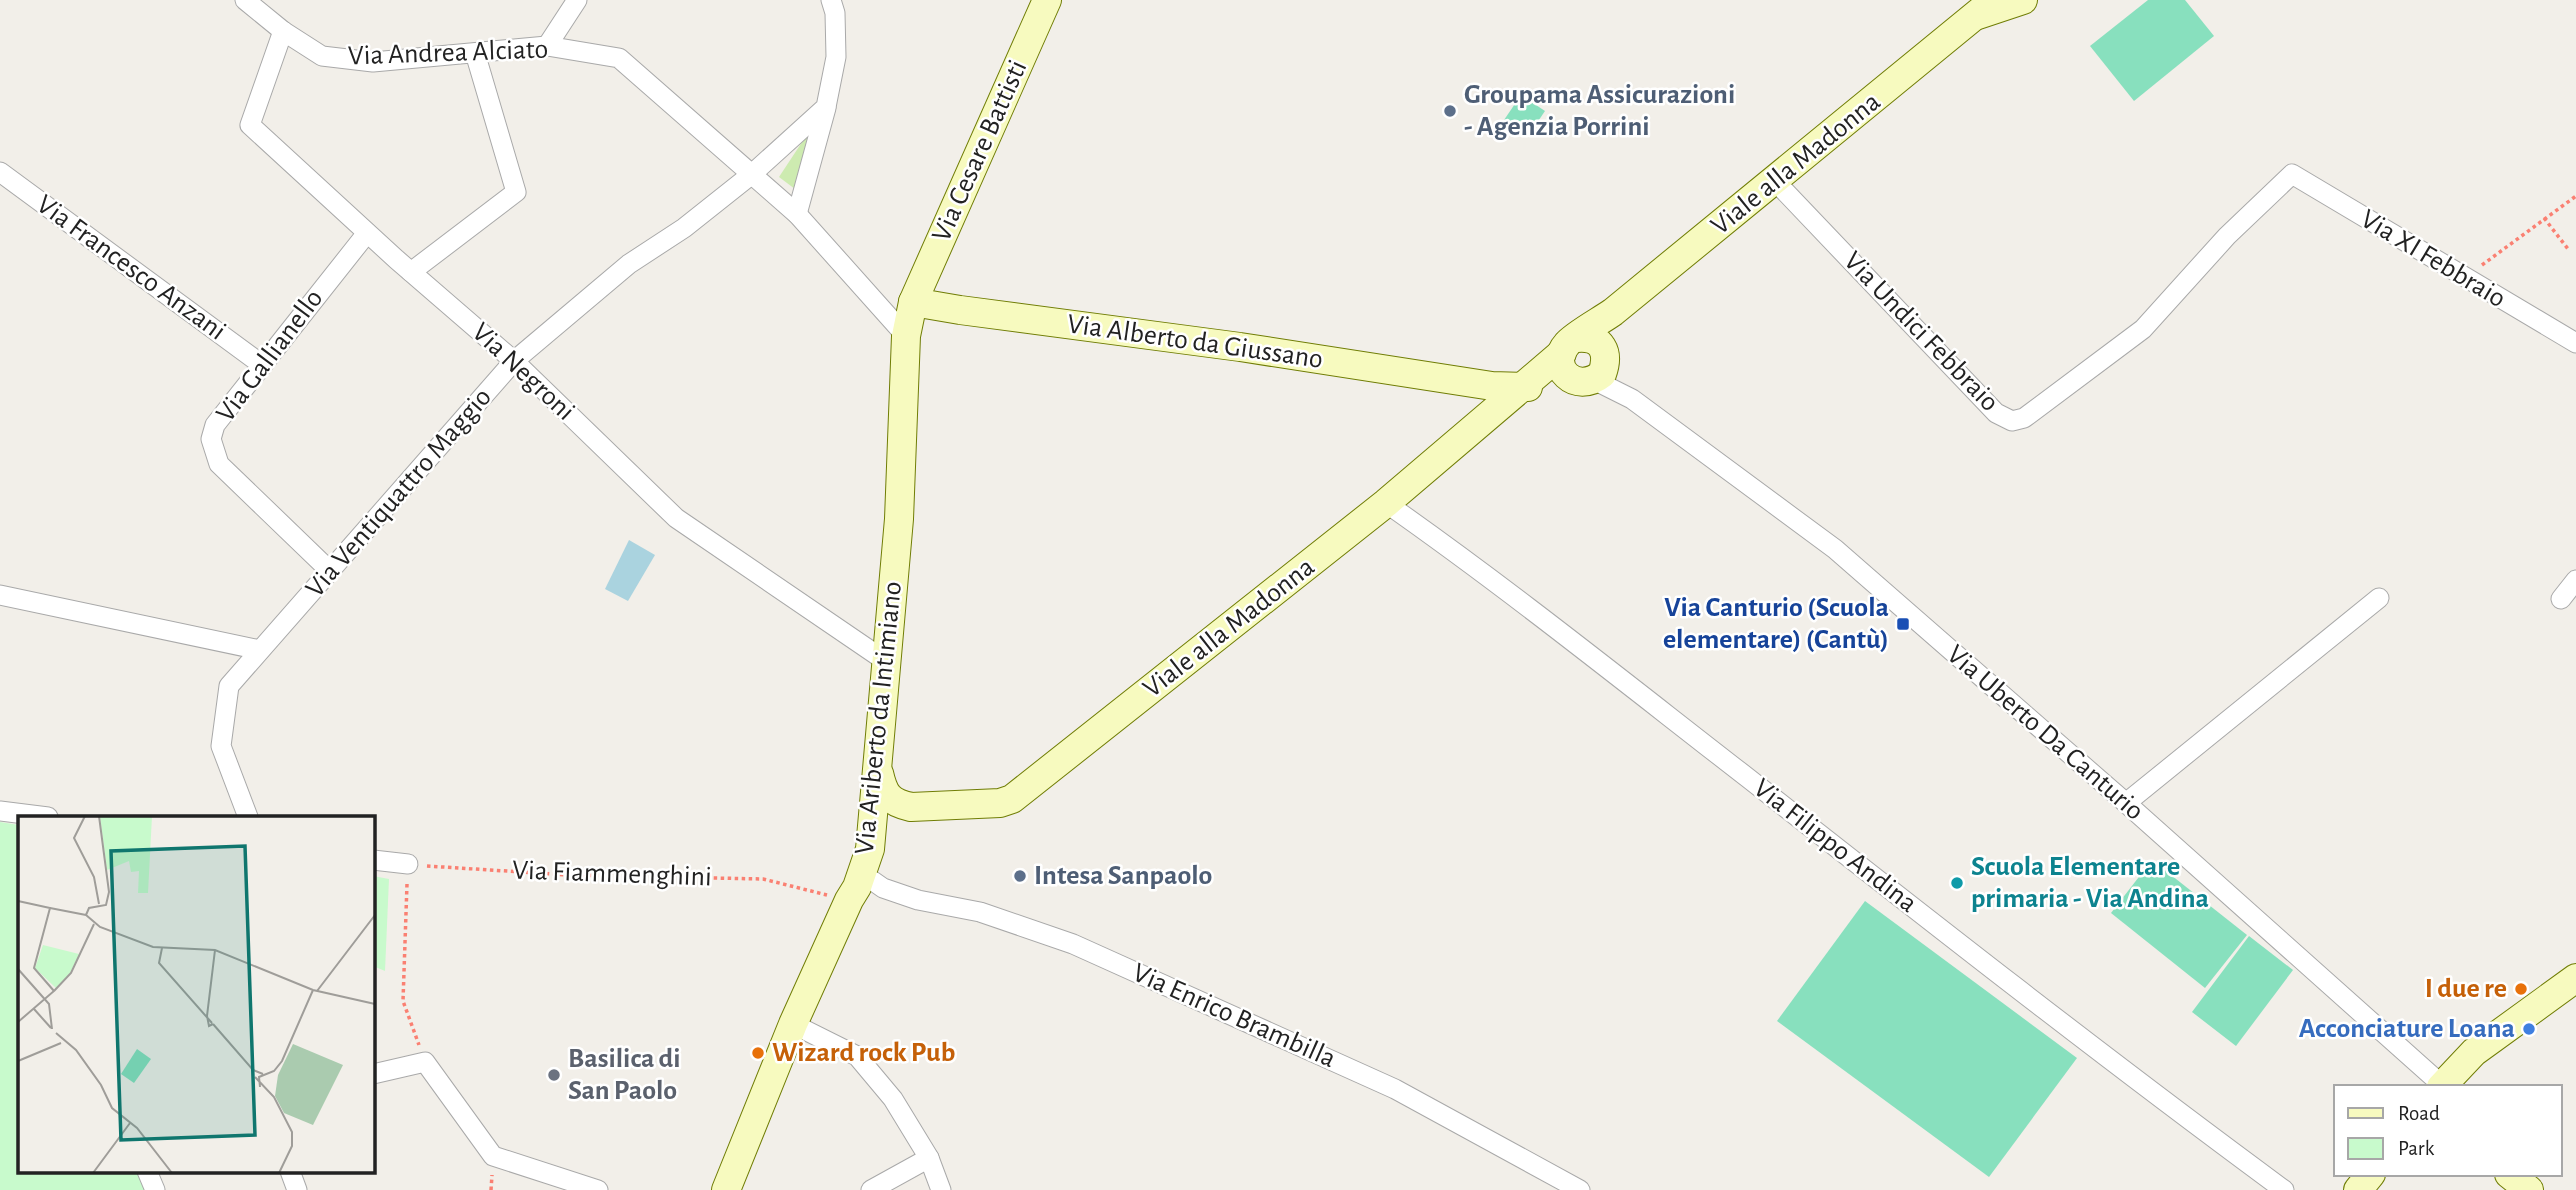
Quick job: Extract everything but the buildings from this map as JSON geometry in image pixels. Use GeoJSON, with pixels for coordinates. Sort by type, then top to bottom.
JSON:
{"type":"FeatureCollection","features":[{"type":"Feature","properties":{"kind":"street","name":"Via Andrea Alciato"},"geometry":{"type":"LineString","coordinates":[[245,0],[284,32],[321,56],[373,62],[547,46],[619,58],[797,214],[903,331]]}},
{"type":"Feature","properties":{"kind":"street"},"geometry":{"type":"LineString","coordinates":[[547,46],[577,0]]}},
{"type":"Feature","properties":{"kind":"street"},"geometry":{"type":"LineString","coordinates":[[797,214],[827,107],[836,57],[835,13],[831,0]]}},
{"type":"Feature","properties":{"kind":"street","name":"Via Cesare Battisti"},"geometry":{"type":"LineString","coordinates":[[913,302],[1047,0]]}},
{"type":"Feature","properties":{"kind":"street","name":"Viale alla Madonna"},"geometry":{"type":"LineString","coordinates":[[873,835],[893,810],[1000,803],[1012,799],[1386,503],[1522,388],[1585,359],[1613,312],[1986,7],[2023,0]]}},
{"type":"Feature","properties":{"kind":"street","name":"Via Negroni"},"geometry":{"type":"LineString","coordinates":[[284,32],[250,125],[367,233],[514,361],[676,518],[887,662]]}},
{"type":"Feature","properties":{"kind":"street"},"geometry":{"type":"LineString","coordinates":[[411,272],[516,192],[475,53]]}},
{"type":"Feature","properties":{"kind":"street","name":"Via Ventiquattro Maggio"},"geometry":{"type":"LineString","coordinates":[[248,816],[221,746],[229,686],[514,361],[629,264],[684,228],[753,175],[827,107]]}},
{"type":"Feature","properties":{"kind":"street","name":"Via Francesco Anzani"},"geometry":{"type":"LineString","coordinates":[[0,172],[261,364]]}},
{"type":"Feature","properties":{"kind":"street","name":"Via Undici Febbraio"},"geometry":{"type":"LineString","coordinates":[[1775,180],[1996,413],[2012,421],[2024,418],[2143,329],[2227,236],[2292,174]]}},
{"type":"Feature","properties":{"kind":"street","name":"Via XI Febbraio"},"geometry":{"type":"LineString","coordinates":[[2292,174],[2576,343]]}},
{"type":"Feature","properties":{"kind":"street","name":"Via Gallianello"},"geometry":{"type":"LineString","coordinates":[[330,570],[219,464],[211,439],[215,425],[261,364],[367,233]]}},
{"type":"Feature","properties":{"kind":"street","name":"Via Ariberto da Intimiano"},"geometry":{"type":"LineString","coordinates":[[726,1190],[793,1024],[857,887],[873,835],[899,519],[903,331],[913,302]]}},
{"type":"Feature","properties":{"kind":"street","name":"Via Alberto da Giussano"},"geometry":{"type":"LineString","coordinates":[[913,302],[1522,388]]}},
{"type":"Feature","properties":{"kind":"street","name":"Via Uberto Da Canturio"},"geometry":{"type":"LineString","coordinates":[[1585,359],[1633,399],[1835,549],[2126,803],[2441,1085]]}},
{"type":"Feature","properties":{"kind":"street"},"geometry":{"type":"LineString","coordinates":[[1477,382],[1483,400],[1478,423]]}},
{"type":"Feature","properties":{"kind":"street","name":"Via Filippo Andina"},"geometry":{"type":"LineString","coordinates":[[1386,503],[1565,635],[2117,1067],[2284,1190]]}},
{"type":"Feature","properties":{"kind":"street"},"geometry":{"type":"LineString","coordinates":[[2560,599],[2576,580]]}},
{"type":"Feature","properties":{"kind":"street"},"geometry":{"type":"LineString","coordinates":[[0,595],[260,650]]}},
{"type":"Feature","properties":{"kind":"street"},"geometry":{"type":"LineString","coordinates":[[2126,803],[2379,598]]}},
{"type":"Feature","properties":{"kind":"street"},"geometry":{"type":"LineString","coordinates":[[879,774],[888,798],[911,807]]}},
{"type":"Feature","properties":{"kind":"street"},"geometry":{"type":"LineString","coordinates":[[0,811],[40,816]]}},
{"type":"Feature","properties":{"kind":"street"},"geometry":{"type":"LineString","coordinates":[[374,860],[408,864]]}},
{"type":"Feature","properties":{"kind":"street","name":"Via Enrico Brambilla"},"geometry":{"type":"LineString","coordinates":[[873,881],[883,888],[918,900],[980,912],[1073,944],[1395,1089],[1580,1190]]}},
{"type":"Feature","properties":{"kind":"street"},"geometry":{"type":"LineString","coordinates":[[2443,1085],[2474,1052],[2576,978]]}},
{"type":"Feature","properties":{"kind":"street"},"geometry":{"type":"LineString","coordinates":[[793,1024],[857,1056],[893,1099],[929,1158],[941,1190]]}},
{"type":"Feature","properties":{"kind":"street"},"geometry":{"type":"LineString","coordinates":[[374,1074],[425,1062],[493,1156],[598,1190]]}},
{"type":"Feature","properties":{"kind":"street"},"geometry":{"type":"LineString","coordinates":[[871,1190],[929,1158]]}},
{"type":"Feature","properties":{"kind":"street"},"geometry":{"type":"LineString","coordinates":[[147,1172],[155,1190]]}},
{"type":"Feature","properties":{"kind":"street"},"geometry":{"type":"LineString","coordinates":[[290,1172],[296,1190]]}},
{"type":"Feature","properties":{"kind":"street"},"geometry":{"type":"LineString","coordinates":[[2358,1190],[2369,1176]]}},
{"type":"Feature","properties":{"kind":"street"},"geometry":{"type":"LineString","coordinates":[[2512,1176],[2529,1190]]}},
{"type":"Feature","properties":{"kind":"path"},"geometry":{"type":"LineString","coordinates":[[2465,278],[2576,196]]}},
{"type":"Feature","properties":{"kind":"path"},"geometry":{"type":"LineString","coordinates":[[2544,218],[2568,249]]}},
{"type":"Feature","properties":{"kind":"path"},"geometry":{"type":"LineString","coordinates":[[408,864],[403,1001],[425,1062]]}},
{"type":"Feature","properties":{"kind":"path","name":"Via Fiammenghini"},"geometry":{"type":"LineString","coordinates":[[408,864],[569,875],[764,879],[849,900]]}},
{"type":"Feature","properties":{"kind":"green space"},"geometry":{"type":"Polygon","coordinates":[[[2148,0],[2185,0],[2214,36],[2134,101],[2090,46],[2148,0]]]}},
{"type":"Feature","properties":{"kind":"green space"},"geometry":{"type":"Polygon","coordinates":[[[1521,95],[1545,111],[1528,136],[1504,120],[1521,95]]]}},
{"type":"Feature","properties":{"kind":"green space"},"geometry":{"type":"Polygon","coordinates":[[[812,127],[795,189],[779,177],[812,127]]]}},
{"type":"Feature","properties":{"kind":"green space"},"geometry":{"type":"Polygon","coordinates":[[[0,822],[18,825],[18,1172],[144,1172],[151,1190],[0,1190],[0,822]]]}},
{"type":"Feature","properties":{"kind":"green space"},"geometry":{"type":"Polygon","coordinates":[[[2152,860],[2247,935],[2205,988],[2111,913],[2152,860]]]}},
{"type":"Feature","properties":{"kind":"green space"},"geometry":{"type":"Polygon","coordinates":[[[374,876],[389,879],[385,971],[374,966],[374,876]]]}},
{"type":"Feature","properties":{"kind":"green space"},"geometry":{"type":"Polygon","coordinates":[[[1865,901],[2077,1058],[1989,1177],[1777,1021],[1865,901]]]}},
{"type":"Feature","properties":{"kind":"green space"},"geometry":{"type":"Polygon","coordinates":[[[2249,936],[2293,970],[2236,1046],[2192,1012],[2249,936]]]}},
{"type":"Feature","properties":{"kind":"water"},"geometry":{"type":"Polygon","coordinates":[[[629,540],[655,555],[628,601],[605,589],[629,540]]]}},
{"type":"Feature","properties":{"kind":"place","name":"Groupama Assicurazioni - Agenzia Porrini"},"geometry":{"type":"Point","coordinates":[1450,111]}},
{"type":"Feature","properties":{"kind":"place","name":"Via Canturio (Scuola elementare) (Cantù)"},"geometry":{"type":"Point","coordinates":[1903,624]}},
{"type":"Feature","properties":{"kind":"place","name":"Intesa Sanpaolo"},"geometry":{"type":"Point","coordinates":[1020,876]}},
{"type":"Feature","properties":{"kind":"place","name":"Scuola Elementare primaria - Via Andina"},"geometry":{"type":"Point","coordinates":[1957,883]}},
{"type":"Feature","properties":{"kind":"place","name":"I due re"},"geometry":{"type":"Point","coordinates":[2521,989]}},
{"type":"Feature","properties":{"kind":"place","name":"Acconciature Loana"},"geometry":{"type":"Point","coordinates":[2529,1029]}},
{"type":"Feature","properties":{"kind":"place","name":"Wizard rock Pub"},"geometry":{"type":"Point","coordinates":[758,1053]}},
{"type":"Feature","properties":{"kind":"place","name":"Basilica di San Paolo"},"geometry":{"type":"Point","coordinates":[554,1075]}}]}
